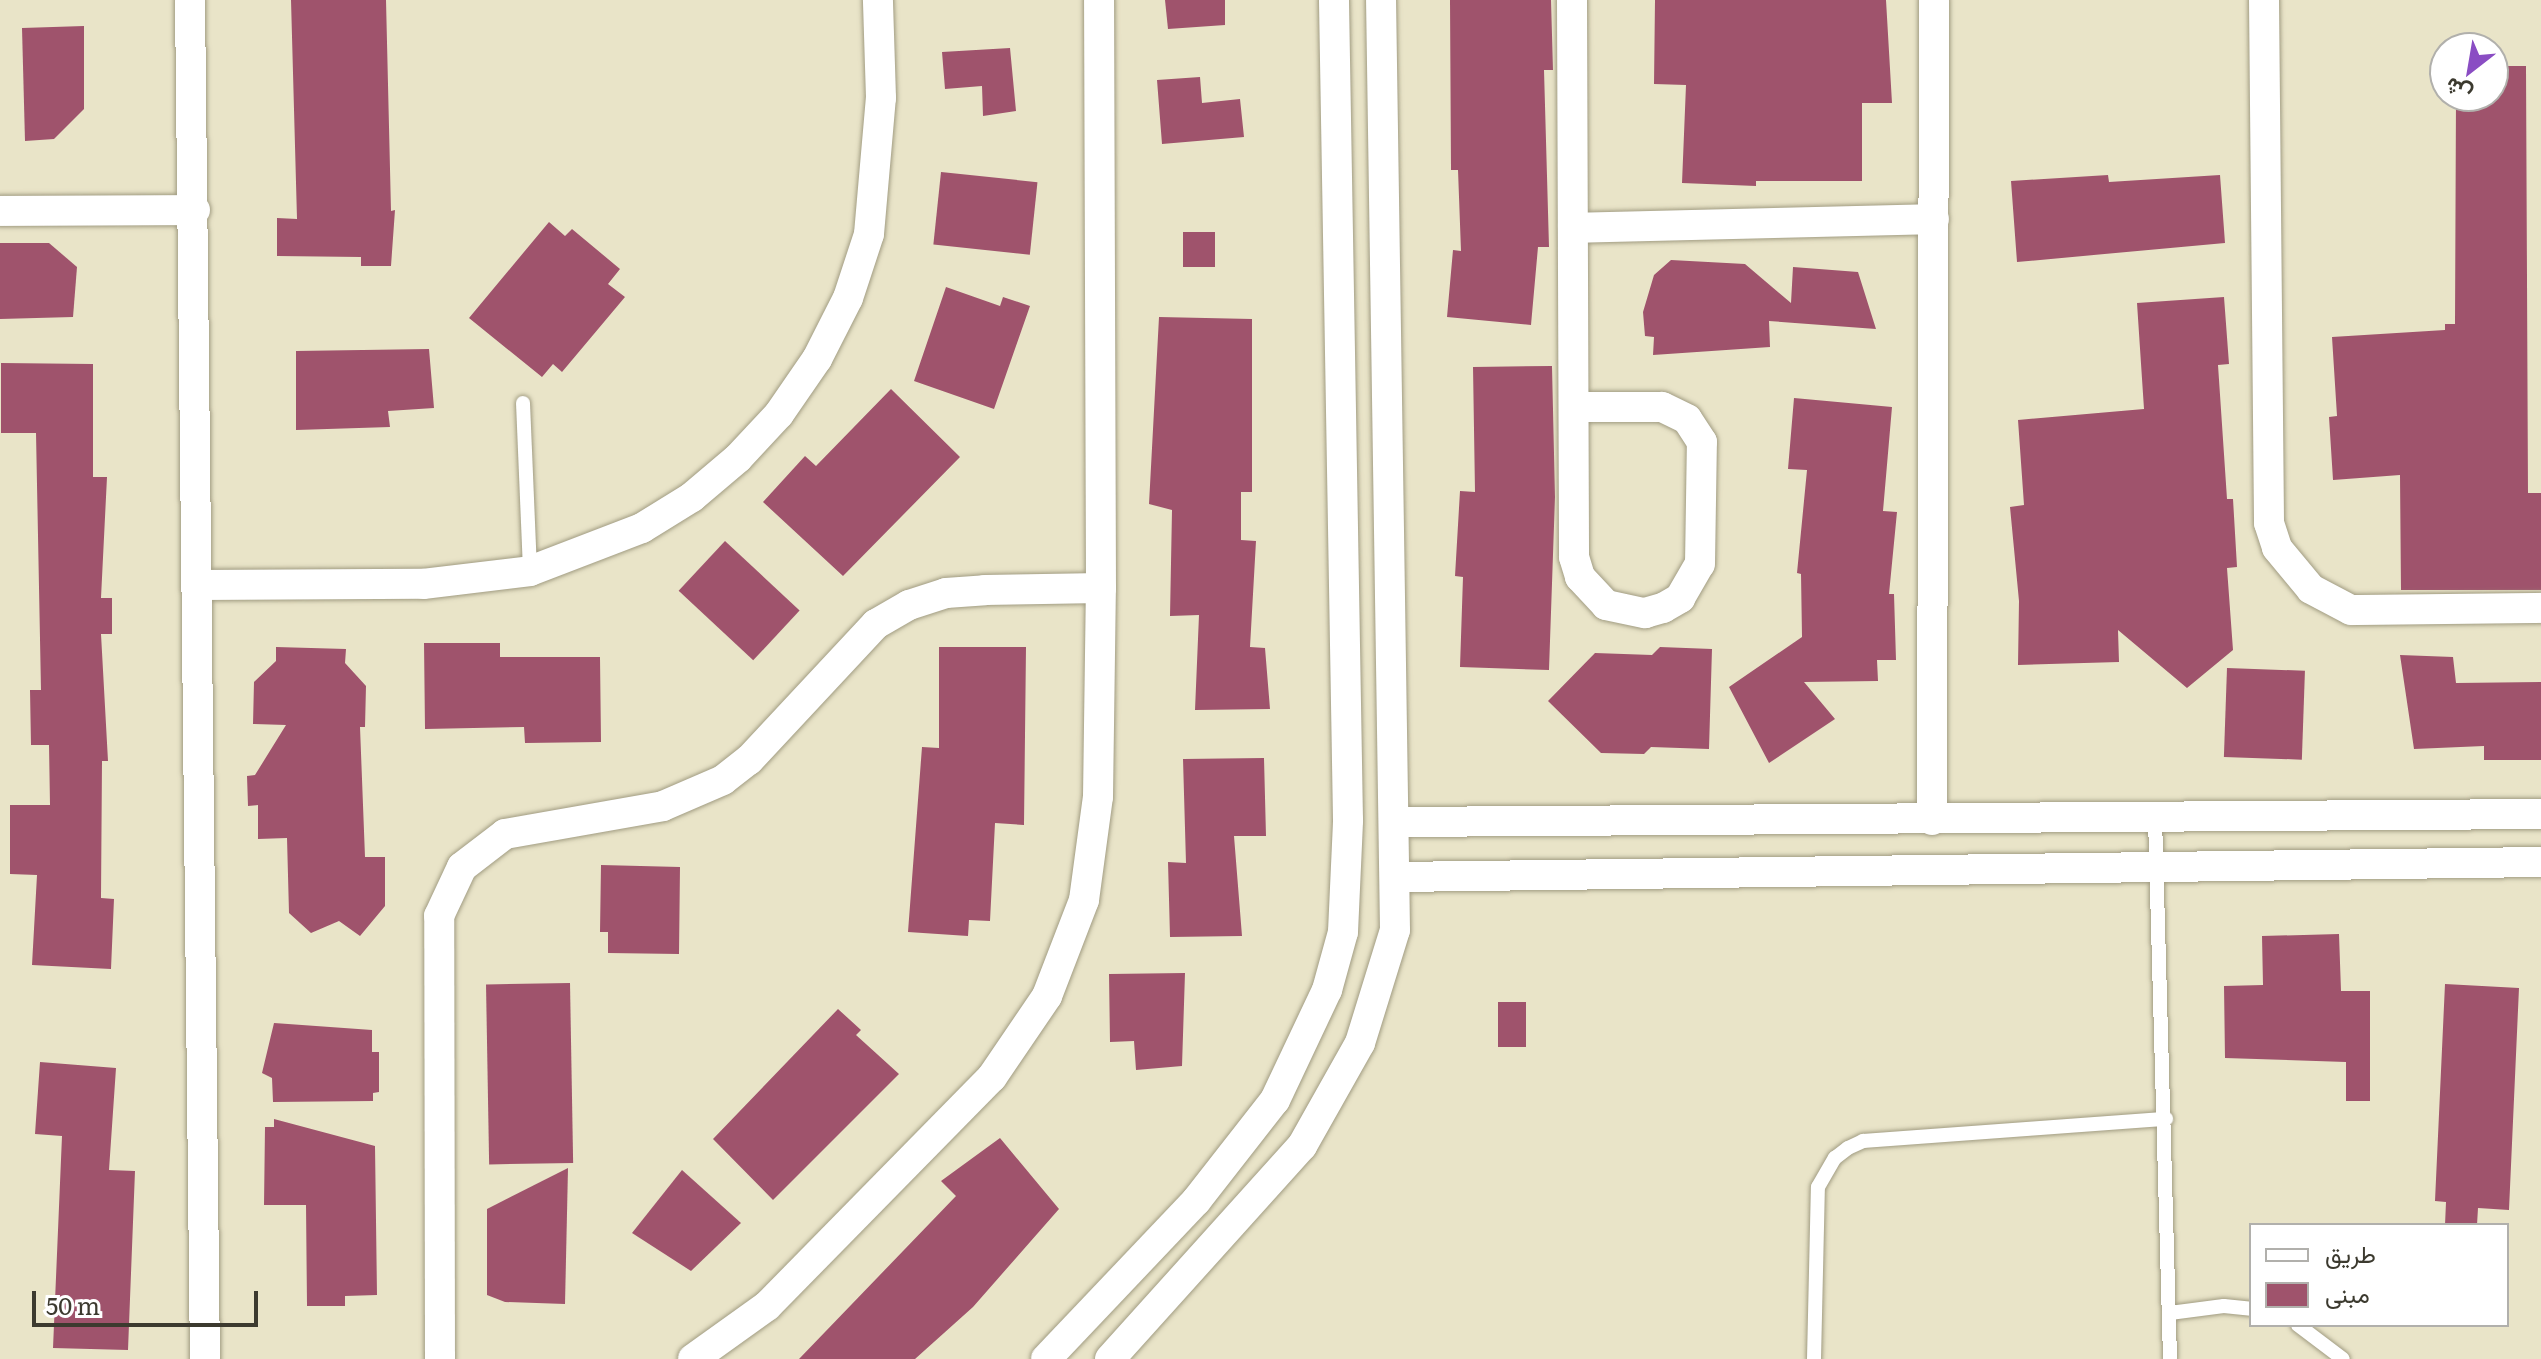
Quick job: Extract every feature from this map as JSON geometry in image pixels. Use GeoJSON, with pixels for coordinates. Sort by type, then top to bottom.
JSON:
{"type":"FeatureCollection","features":[{"type":"Feature","properties":{"kind":"street"},"geometry":{"type":"LineString","coordinates":[[190,0],[195,210],[205,1359]]}},
{"type":"Feature","properties":{"kind":"street"},"geometry":{"type":"LineString","coordinates":[[199,585],[423,584],[530,571],[642,528],[692,497],[769,425],[817,359],[848,298],[869,234],[881,98],[878,0]]}},
{"type":"Feature","properties":{"kind":"street"},"geometry":{"type":"LineString","coordinates":[[693,1359],[767,1306],[960,1111],[1021,1041],[1069,949],[1094,849],[1101,588],[1099,0]]}},
{"type":"Feature","properties":{"kind":"street"},"geometry":{"type":"LineString","coordinates":[[1046,1359],[1240,1149],[1275,1100],[1327,990],[1343,932],[1348,872],[1334,0]]}},
{"type":"Feature","properties":{"kind":"street"},"geometry":{"type":"LineString","coordinates":[[1110,1359],[1265,1192],[1334,1096],[1380,988],[1395,930],[1397,822],[1387,502],[1381,0]]}},
{"type":"Feature","properties":{"kind":"street"},"geometry":{"type":"LineString","coordinates":[[1572,0],[1574,557],[1580,577],[1599,599],[1625,612],[1663,608],[1680,598],[1700,564],[1702,442],[1687,419],[1662,407],[1574,407]]}},
{"type":"Feature","properties":{"kind":"street"},"geometry":{"type":"LineString","coordinates":[[1932,820],[1934,0]]}},
{"type":"Feature","properties":{"kind":"street"},"geometry":{"type":"LineString","coordinates":[[2264,0],[2269,523],[2277,548],[2311,589],[2351,610],[2541,608]]}},
{"type":"Feature","properties":{"kind":"street"},"geometry":{"type":"LineString","coordinates":[[0,211],[195,210]]}},
{"type":"Feature","properties":{"kind":"street"},"geometry":{"type":"LineString","coordinates":[[1573,228],[1934,219]]}},
{"type":"Feature","properties":{"kind":"street"},"geometry":{"type":"LineString","coordinates":[[1342,503],[1387,502]]}},
{"type":"Feature","properties":{"kind":"street"},"geometry":{"type":"LineString","coordinates":[[440,1359],[439,916],[462,867],[505,834],[663,806],[723,780],[749,760],[876,624],[909,605],[946,593],[1101,588]]}},
{"type":"Feature","properties":{"kind":"street"},"geometry":{"type":"LineString","coordinates":[[1397,822],[2541,814]]}},
{"type":"Feature","properties":{"kind":"street"},"geometry":{"type":"LineString","coordinates":[[1396,877],[2541,862]]}},
{"type":"Feature","properties":{"kind":"lane"},"geometry":{"type":"LineString","coordinates":[[523,403],[530,571]]}},
{"type":"Feature","properties":{"kind":"lane"},"geometry":{"type":"LineString","coordinates":[[2155,818],[2166,1119],[2170,1359]]}},
{"type":"Feature","properties":{"kind":"lane"},"geometry":{"type":"LineString","coordinates":[[1814,1359],[1818,1187],[1835,1158],[1848,1148],[1863,1141],[2166,1119]]}},
{"type":"Feature","properties":{"kind":"lane"},"geometry":{"type":"LineString","coordinates":[[2170,1313],[2224,1306],[2249,1309]]}},
{"type":"Feature","properties":{"kind":"lane"},"geometry":{"type":"LineString","coordinates":[[2301,1327],[2343,1359]]}},
{"type":"Feature","properties":{"kind":"building"},"geometry":{"type":"Polygon","coordinates":[[[291,0],[386,0],[391,211],[395,210],[391,266],[361,266],[361,257],[277,256],[277,218],[297,219],[291,0]]]}},
{"type":"Feature","properties":{"kind":"building"},"geometry":{"type":"Polygon","coordinates":[[[1165,0],[1225,0],[1225,25],[1168,29],[1165,0]]]}},
{"type":"Feature","properties":{"kind":"building"},"geometry":{"type":"Polygon","coordinates":[[[1450,0],[1551,0],[1553,70],[1544,70],[1549,247],[1538,247],[1531,325],[1447,317],[1453,250],[1461,251],[1458,170],[1451,170],[1450,0]]]}},
{"type":"Feature","properties":{"kind":"building"},"geometry":{"type":"Polygon","coordinates":[[[1655,0],[1886,0],[1892,103],[1862,103],[1862,181],[1756,181],[1756,186],[1682,183],[1686,85],[1654,84],[1655,0]]]}},
{"type":"Feature","properties":{"kind":"building"},"geometry":{"type":"Polygon","coordinates":[[[84,26],[84,109],[54,139],[25,141],[22,28],[84,26]]]}},
{"type":"Feature","properties":{"kind":"building"},"geometry":{"type":"Polygon","coordinates":[[[1010,48],[1016,111],[983,116],[982,86],[945,89],[942,52],[1010,48]]]}},
{"type":"Feature","properties":{"kind":"building"},"geometry":{"type":"Polygon","coordinates":[[[2509,66],[2526,66],[2528,493],[2541,493],[2541,590],[2401,590],[2400,475],[2333,480],[2329,417],[2337,416],[2332,337],[2445,330],[2445,324],[2455,324],[2456,112],[2509,112],[2509,66]]]}},
{"type":"Feature","properties":{"kind":"building"},"geometry":{"type":"Polygon","coordinates":[[[1200,77],[1202,103],[1240,99],[1244,137],[1162,144],[1157,80],[1200,77]]]}},
{"type":"Feature","properties":{"kind":"building"},"geometry":{"type":"Polygon","coordinates":[[[941,172],[1037,182],[1030,255],[933,245],[941,172]]]}},
{"type":"Feature","properties":{"kind":"building"},"geometry":{"type":"Polygon","coordinates":[[[2108,175],[2109,182],[2220,175],[2225,243],[2017,262],[2011,181],[2108,175]]]}},
{"type":"Feature","properties":{"kind":"building"},"geometry":{"type":"Polygon","coordinates":[[[549,222],[565,236],[572,229],[620,269],[608,284],[625,297],[562,372],[553,364],[542,377],[469,318],[549,222]]]}},
{"type":"Feature","properties":{"kind":"building"},"geometry":{"type":"Polygon","coordinates":[[[1183,232],[1215,232],[1215,267],[1183,267],[1183,232]]]}},
{"type":"Feature","properties":{"kind":"building"},"geometry":{"type":"Polygon","coordinates":[[[0,243],[49,243],[77,267],[73,317],[0,319],[0,243]]]}},
{"type":"Feature","properties":{"kind":"building"},"geometry":{"type":"Polygon","coordinates":[[[1671,260],[1745,264],[1791,303],[1793,267],[1858,272],[1876,329],[1769,321],[1770,347],[1653,355],[1654,337],[1645,336],[1643,312],[1654,275],[1671,260]]]}},
{"type":"Feature","properties":{"kind":"building"},"geometry":{"type":"Polygon","coordinates":[[[946,287],[1000,306],[1003,297],[1030,306],[994,409],[914,381],[946,287]]]}},
{"type":"Feature","properties":{"kind":"building"},"geometry":{"type":"Polygon","coordinates":[[[2224,297],[2229,364],[2218,365],[2227,499],[2233,499],[2237,567],[2227,568],[2233,650],[2187,688],[2118,630],[2119,662],[2018,665],[2019,601],[2010,507],[2024,505],[2018,420],[2144,409],[2137,303],[2224,297]]]}},
{"type":"Feature","properties":{"kind":"building"},"geometry":{"type":"Polygon","coordinates":[[[1159,317],[1252,319],[1252,492],[1241,492],[1241,540],[1256,541],[1250,647],[1265,648],[1270,709],[1195,710],[1199,615],[1170,616],[1172,510],[1149,504],[1159,317]]]}},
{"type":"Feature","properties":{"kind":"building"},"geometry":{"type":"Polygon","coordinates":[[[429,349],[434,408],[388,411],[390,427],[296,430],[296,351],[429,349]]]}},
{"type":"Feature","properties":{"kind":"building"},"geometry":{"type":"Polygon","coordinates":[[[1,363],[93,364],[93,477],[107,477],[101,598],[112,598],[112,634],[101,634],[108,761],[102,761],[101,898],[114,899],[111,969],[32,965],[37,875],[10,874],[10,805],[50,805],[49,745],[31,745],[30,690],[41,690],[36,433],[1,433],[1,363]]]}},
{"type":"Feature","properties":{"kind":"building"},"geometry":{"type":"Polygon","coordinates":[[[1552,366],[1555,497],[1549,670],[1460,667],[1463,577],[1455,576],[1460,491],[1475,492],[1473,367],[1552,366]]]}},
{"type":"Feature","properties":{"kind":"building"},"geometry":{"type":"Polygon","coordinates":[[[891,389],[960,457],[843,576],[763,502],[805,456],[816,466],[891,389]]]}},
{"type":"Feature","properties":{"kind":"building"},"geometry":{"type":"Polygon","coordinates":[[[1794,398],[1892,407],[1883,511],[1897,512],[1889,594],[1894,594],[1896,660],[1877,660],[1878,681],[1804,682],[1835,719],[1769,763],[1729,687],[1802,637],[1801,574],[1797,573],[1807,470],[1788,469],[1794,398]]]}},
{"type":"Feature","properties":{"kind":"building"},"geometry":{"type":"Polygon","coordinates":[[[725,541],[800,611],[753,660],[679,591],[725,541]]]}},
{"type":"Feature","properties":{"kind":"building"},"geometry":{"type":"Polygon","coordinates":[[[424,643],[500,643],[500,657],[600,657],[601,742],[525,743],[524,727],[425,729],[424,643]]]}},
{"type":"Feature","properties":{"kind":"building"},"geometry":{"type":"Polygon","coordinates":[[[276,647],[346,649],[345,663],[366,686],[365,727],[360,727],[365,857],[385,857],[385,906],[360,936],[339,921],[311,933],[289,913],[287,838],[258,839],[258,805],[248,806],[247,776],[255,775],[286,725],[253,724],[254,682],[276,661],[276,647]]]}},
{"type":"Feature","properties":{"kind":"building"},"geometry":{"type":"Polygon","coordinates":[[[939,647],[1026,647],[1024,825],[995,823],[990,921],[969,920],[968,936],[908,932],[922,747],[939,748],[939,647]]]}},
{"type":"Feature","properties":{"kind":"building"},"geometry":{"type":"Polygon","coordinates":[[[1660,647],[1712,649],[1709,749],[1651,747],[1644,754],[1601,753],[1548,701],[1595,653],[1652,655],[1660,647]]]}},
{"type":"Feature","properties":{"kind":"building"},"geometry":{"type":"Polygon","coordinates":[[[2400,655],[2453,657],[2456,683],[2541,682],[2541,760],[2484,760],[2484,746],[2414,749],[2400,655]]]}},
{"type":"Feature","properties":{"kind":"building"},"geometry":{"type":"Polygon","coordinates":[[[2227,668],[2305,671],[2302,760],[2224,757],[2227,668]]]}},
{"type":"Feature","properties":{"kind":"building"},"geometry":{"type":"Polygon","coordinates":[[[1264,758],[1266,836],[1234,836],[1242,936],[1170,937],[1168,862],[1186,863],[1183,759],[1264,758]]]}},
{"type":"Feature","properties":{"kind":"building"},"geometry":{"type":"Polygon","coordinates":[[[601,865],[680,867],[679,954],[608,953],[608,932],[600,932],[601,865]]]}},
{"type":"Feature","properties":{"kind":"building"},"geometry":{"type":"Polygon","coordinates":[[[2339,934],[2341,991],[2370,991],[2370,1101],[2346,1101],[2346,1062],[2225,1058],[2224,986],[2263,985],[2262,936],[2339,934]]]}},
{"type":"Feature","properties":{"kind":"building"},"geometry":{"type":"Polygon","coordinates":[[[1185,973],[1182,1066],[1136,1070],[1134,1041],[1110,1042],[1109,974],[1185,973]]]}},
{"type":"Feature","properties":{"kind":"building"},"geometry":{"type":"Polygon","coordinates":[[[570,983],[573,1163],[489,1164],[486,984],[570,983]]]}},
{"type":"Feature","properties":{"kind":"building"},"geometry":{"type":"Polygon","coordinates":[[[2445,984],[2519,988],[2509,1210],[2478,1208],[2477,1223],[2445,1223],[2446,1202],[2435,1201],[2445,984]]]}},
{"type":"Feature","properties":{"kind":"building"},"geometry":{"type":"Polygon","coordinates":[[[1498,1002],[1526,1002],[1526,1047],[1498,1047],[1498,1002]]]}},
{"type":"Feature","properties":{"kind":"building"},"geometry":{"type":"Polygon","coordinates":[[[838,1009],[861,1030],[856,1035],[899,1074],[773,1200],[713,1139],[838,1009]]]}},
{"type":"Feature","properties":{"kind":"building"},"geometry":{"type":"Polygon","coordinates":[[[274,1023],[372,1030],[372,1052],[379,1052],[379,1092],[373,1093],[373,1101],[273,1102],[272,1078],[262,1073],[274,1023]]]}},
{"type":"Feature","properties":{"kind":"building"},"geometry":{"type":"Polygon","coordinates":[[[40,1062],[116,1068],[109,1170],[135,1171],[128,1350],[53,1348],[62,1136],[35,1134],[40,1062]]]}},
{"type":"Feature","properties":{"kind":"building"},"geometry":{"type":"Polygon","coordinates":[[[274,1119],[375,1146],[377,1295],[345,1296],[345,1306],[307,1306],[306,1205],[264,1205],[265,1127],[274,1127],[274,1119]]]}},
{"type":"Feature","properties":{"kind":"building"},"geometry":{"type":"Polygon","coordinates":[[[1000,1138],[1059,1209],[973,1307],[915,1359],[799,1359],[956,1196],[941,1181],[1000,1138]]]}},
{"type":"Feature","properties":{"kind":"building"},"geometry":{"type":"Polygon","coordinates":[[[568,1168],[565,1304],[505,1302],[487,1295],[487,1209],[568,1168]]]}},
{"type":"Feature","properties":{"kind":"building"},"geometry":{"type":"Polygon","coordinates":[[[682,1170],[741,1223],[691,1271],[632,1233],[682,1170]]]}}]}
